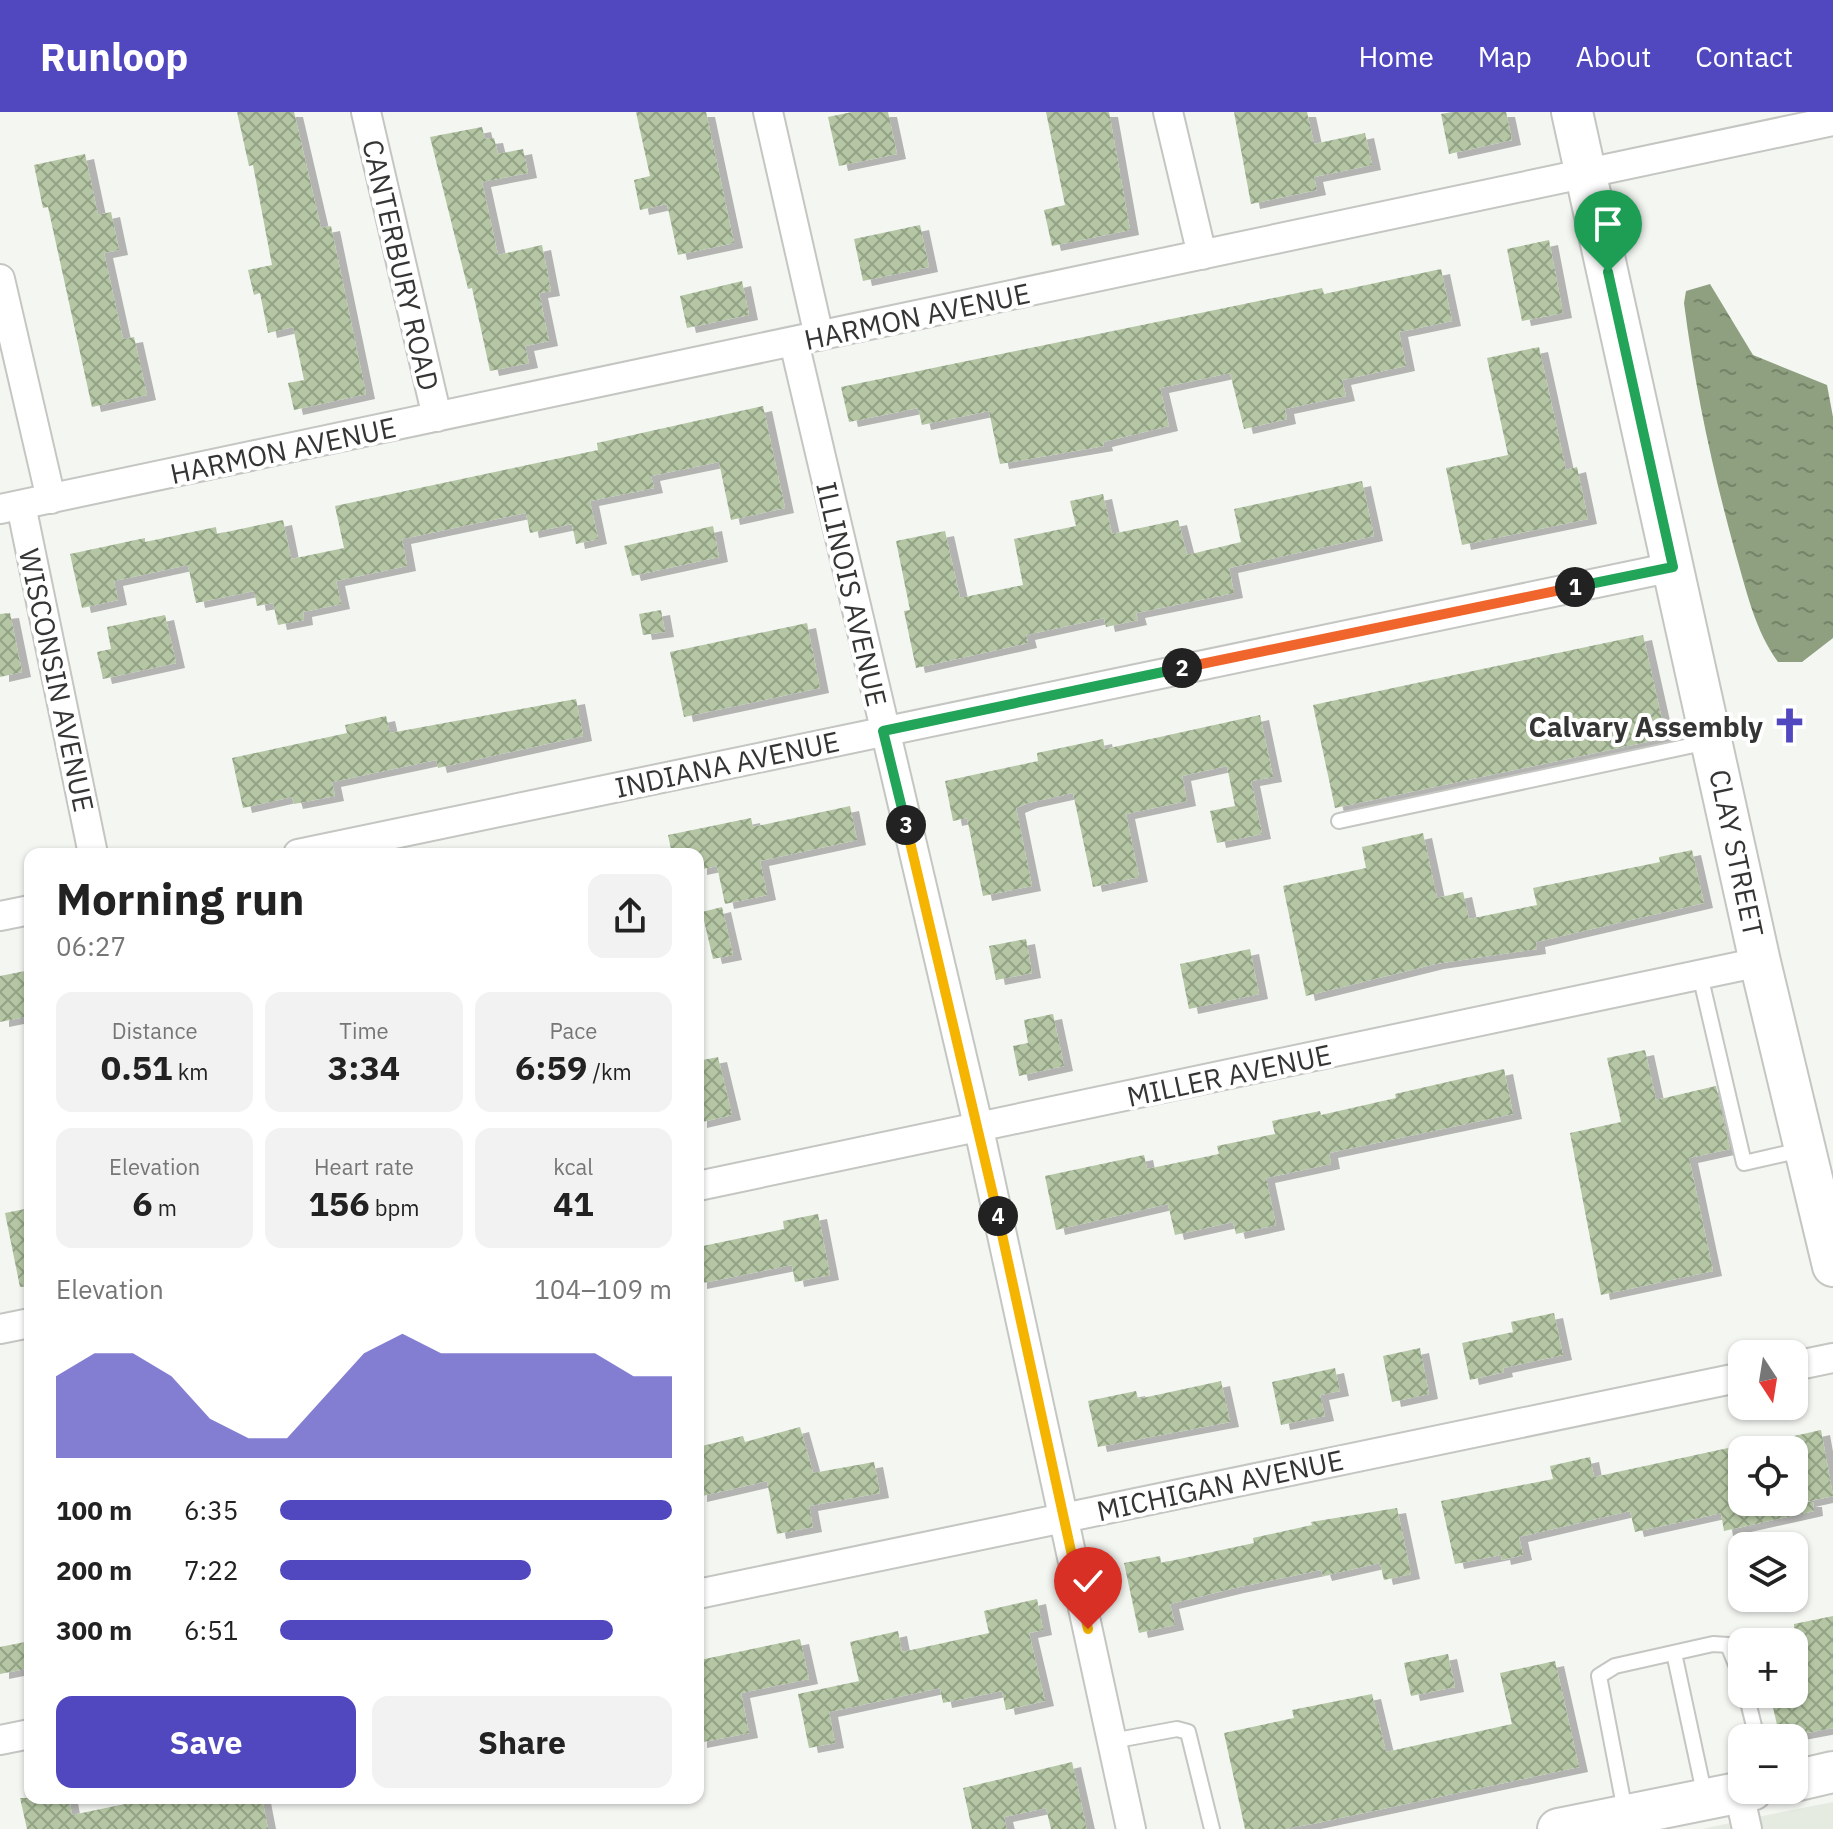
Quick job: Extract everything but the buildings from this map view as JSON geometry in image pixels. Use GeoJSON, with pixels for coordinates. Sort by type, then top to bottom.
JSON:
{"type":"FeatureCollection","features":[{"type":"Feature","properties":{"kind":"street","name":"CANTERBURY ROAD"},"geometry":{"type":"LineString","coordinates":[[366,112],[437,417]]}},
{"type":"Feature","properties":{"kind":"street","name":"ILLINOIS AVENUE"},"geometry":{"type":"LineString","coordinates":[[768,112],[807,339],[883,731],[979,1129],[1131,1829]]}},
{"type":"Feature","properties":{"kind":"street"},"geometry":{"type":"LineString","coordinates":[[1168,112],[1202,255]]}},
{"type":"Feature","properties":{"kind":"street","name":"CLAY STREET"},"geometry":{"type":"LineString","coordinates":[[1572,112],[1760,962],[1833,1266]]}},
{"type":"Feature","properties":{"kind":"street","name":"HARMON AVENUE"},"geometry":{"type":"LineString","coordinates":[[10,507],[1833,121]]}},
{"type":"Feature","properties":{"kind":"street"},"geometry":{"type":"LineString","coordinates":[[0,279],[51,499]]}},
{"type":"Feature","properties":{"kind":"street","name":"WISCONSIN AVENUE"},"geometry":{"type":"LineString","coordinates":[[10,507],[92,848]]}},
{"type":"Feature","properties":{"kind":"street","name":"INDIANA AVENUE"},"geometry":{"type":"LineString","coordinates":[[327,848],[1673,567]]}},
{"type":"Feature","properties":{"kind":"street"},"geometry":{"type":"LineString","coordinates":[[0,916],[24,911]]}},
{"type":"Feature","properties":{"kind":"street","name":"MILLER AVENUE"},"geometry":{"type":"LineString","coordinates":[[704,1185],[1760,962]]}},
{"type":"Feature","properties":{"kind":"street"},"geometry":{"type":"LineString","coordinates":[[0,1329],[24,1324]]}},
{"type":"Feature","properties":{"kind":"street"},"geometry":{"type":"LineString","coordinates":[[1808,1363],[1833,1358]]}},
{"type":"Feature","properties":{"kind":"street","name":"MICHIGAN AVENUE"},"geometry":{"type":"LineString","coordinates":[[704,1593],[1728,1380]]}},
{"type":"Feature","properties":{"kind":"street"},"geometry":{"type":"LineString","coordinates":[[0,1740],[24,1735]]}},
{"type":"Feature","properties":{"kind":"street"},"geometry":{"type":"LineString","coordinates":[[1808,1778],[1833,1772]]}},
{"type":"Feature","properties":{"kind":"street"},"geometry":{"type":"LineString","coordinates":[[1558,1829],[1626,1815],[1728,1804]]}},
{"type":"Feature","properties":{"kind":"lane"},"geometry":{"type":"LineString","coordinates":[[1339,821],[1712,741]]}},
{"type":"Feature","properties":{"kind":"lane"},"geometry":{"type":"LineString","coordinates":[[1700,975],[1744,1163],[1805,1149]]}},
{"type":"Feature","properties":{"kind":"lane"},"geometry":{"type":"LineString","coordinates":[[1626,1815],[1599,1676],[1615,1666],[1713,1644],[1728,1645]]}},
{"type":"Feature","properties":{"kind":"lane"},"geometry":{"type":"LineString","coordinates":[[1674,1653],[1728,1784]]}},
{"type":"Feature","properties":{"kind":"lane"},"geometry":{"type":"LineString","coordinates":[[1112,1741],[1177,1729],[1188,1732],[1212,1829]]}},
{"type":"Feature","properties":{"kind":"shaded area"},"geometry":{"type":"Polygon","coordinates":[[[1833,1802],[1833,1829],[1702,1829],[1772,1814],[1833,1802]]]}},
{"type":"Feature","properties":{"kind":"water"},"geometry":{"type":"Polygon","coordinates":[[[1710,284],[1753,355],[1827,385],[1833,417],[1833,638],[1802,662],[1778,662],[1763,637],[1748,597],[1720,493],[1699,399],[1684,303],[1686,291],[1710,284]]]}},
{"type":"Feature","properties":{"kind":"place","name":"Calvary Assembly"},"geometry":{"type":"Point","coordinates":[1789,726]}},
{"type":"Feature","properties":{"kind":"route"},"geometry":{"type":"LineString","coordinates":[[1088,1629],[979,1129],[883,731],[1673,567],[1608,272]]}}]}
